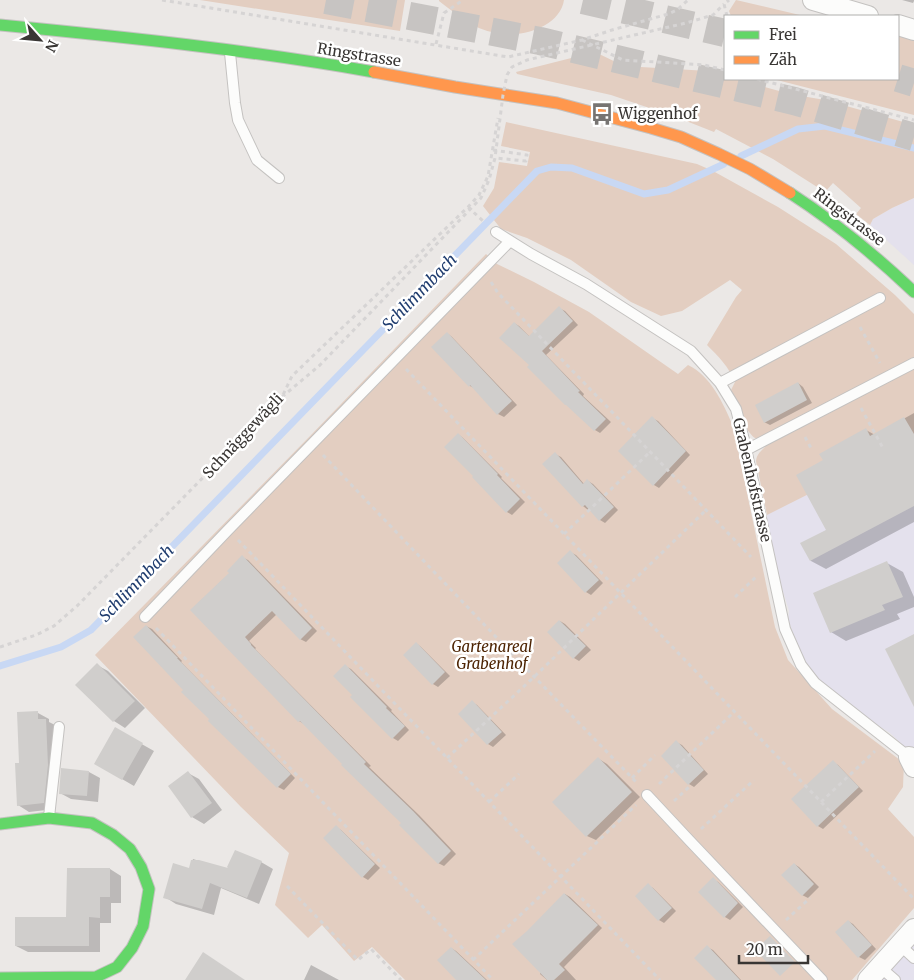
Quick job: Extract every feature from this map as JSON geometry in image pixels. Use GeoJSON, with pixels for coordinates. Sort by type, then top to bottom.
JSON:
{"type":"FeatureCollection","features":[{"type":"Feature","properties":{"kind":"main road","name":"Ringstrasse"},"geometry":{"type":"LineString","coordinates":[[0,25],[321,63],[546,101],[587,110],[670,133],[759,174],[811,206],[890,268],[914,292]]}},
{"type":"Feature","properties":{"kind":"main road"},"geometry":{"type":"LineString","coordinates":[[0,824],[49,818],[92,824],[113,835],[130,849],[141,867],[149,889],[143,926],[132,948],[117,967],[96,977],[0,978]]}},
{"type":"Feature","properties":{"kind":"street"},"geometry":{"type":"LineString","coordinates":[[813,0],[865,15]]}},
{"type":"Feature","properties":{"kind":"street"},"geometry":{"type":"LineString","coordinates":[[881,976],[907,952],[914,929]]}},
{"type":"Feature","properties":{"kind":"lane"},"geometry":{"type":"LineString","coordinates":[[230,52],[238,120],[258,160],[279,178]]}},
{"type":"Feature","properties":{"kind":"lane","name":"Grabenhofstrasse"},"geometry":{"type":"LineString","coordinates":[[496,232],[530,254],[586,284],[691,352],[720,383],[736,409],[785,629],[801,665],[814,683],[912,762]]}},
{"type":"Feature","properties":{"kind":"lane"},"geometry":{"type":"LineString","coordinates":[[145,617],[510,241]]}},
{"type":"Feature","properties":{"kind":"lane"},"geometry":{"type":"LineString","coordinates":[[720,383],[880,298]]}},
{"type":"Feature","properties":{"kind":"lane"},"geometry":{"type":"LineString","coordinates":[[746,450],[914,363]]}},
{"type":"Feature","properties":{"kind":"lane"},"geometry":{"type":"LineString","coordinates":[[49,818],[59,728]]}},
{"type":"Feature","properties":{"kind":"lane"},"geometry":{"type":"LineString","coordinates":[[647,795],[822,980]]}},
{"type":"Feature","properties":{"kind":"path"},"geometry":{"type":"LineString","coordinates":[[162,0],[508,57],[582,40],[668,14],[677,10],[688,0]]}},
{"type":"Feature","properties":{"kind":"path"},"geometry":{"type":"LineString","coordinates":[[436,44],[444,13],[463,0]]}},
{"type":"Feature","properties":{"kind":"path"},"geometry":{"type":"LineString","coordinates":[[282,397],[320,365],[481,198],[489,180],[495,158],[504,88],[507,75],[512,68],[527,60],[713,15],[730,0]]}},
{"type":"Feature","properties":{"kind":"path"},"geometry":{"type":"LineString","coordinates":[[724,4],[727,15]]}},
{"type":"Feature","properties":{"kind":"path"},"geometry":{"type":"LineString","coordinates":[[582,40],[623,60],[704,65],[724,70]]}},
{"type":"Feature","properties":{"kind":"path"},"geometry":{"type":"LineString","coordinates":[[761,80],[914,120]]}},
{"type":"Feature","properties":{"kind":"path"},"geometry":{"type":"LineString","coordinates":[[768,80],[772,83]]}},
{"type":"Feature","properties":{"kind":"path","name":"Schnäggewägli"},"geometry":{"type":"LineString","coordinates":[[0,647],[36,635],[54,626],[78,605],[282,397],[292,376],[468,208],[479,195],[488,176],[499,115]]}},
{"type":"Feature","properties":{"kind":"path"},"geometry":{"type":"LineString","coordinates":[[493,150],[527,155],[526,161],[495,158]]}},
{"type":"Feature","properties":{"kind":"path"},"geometry":{"type":"LineString","coordinates":[[468,208],[480,219]]}},
{"type":"Feature","properties":{"kind":"path"},"geometry":{"type":"LineString","coordinates":[[483,269],[498,293],[755,561]]}},
{"type":"Feature","properties":{"kind":"path"},"geometry":{"type":"LineString","coordinates":[[851,313],[887,377]]}},
{"type":"Feature","properties":{"kind":"path"},"geometry":{"type":"LineString","coordinates":[[396,358],[914,899]]}},
{"type":"Feature","properties":{"kind":"path"},"geometry":{"type":"LineString","coordinates":[[854,394],[884,450]]}},
{"type":"Feature","properties":{"kind":"path"},"geometry":{"type":"LineString","coordinates":[[312,444],[647,795]]}},
{"type":"Feature","properties":{"kind":"path"},"geometry":{"type":"LineString","coordinates":[[564,534],[650,452]]}},
{"type":"Feature","properties":{"kind":"path"},"geometry":{"type":"LineString","coordinates":[[447,758],[706,510]]}},
{"type":"Feature","properties":{"kind":"path"},"geometry":{"type":"LineString","coordinates":[[228,530],[660,980]]}},
{"type":"Feature","properties":{"kind":"path"},"geometry":{"type":"LineString","coordinates":[[735,597],[757,576],[758,569]]}},
{"type":"Feature","properties":{"kind":"path"},"geometry":{"type":"LineString","coordinates":[[145,617],[493,980]]}},
{"type":"Feature","properties":{"kind":"path"},"geometry":{"type":"LineString","coordinates":[[474,960],[734,712]]}},
{"type":"Feature","properties":{"kind":"path"},"geometry":{"type":"LineString","coordinates":[[821,802],[875,751]]}},
{"type":"Feature","properties":{"kind":"path"},"geometry":{"type":"LineString","coordinates":[[632,778],[655,754]]}},
{"type":"Feature","properties":{"kind":"path"},"geometry":{"type":"LineString","coordinates":[[489,802],[519,774]]}},
{"type":"Feature","properties":{"kind":"path"},"geometry":{"type":"LineString","coordinates":[[689,840],[754,780]]}},
{"type":"Feature","properties":{"kind":"path"},"geometry":{"type":"LineString","coordinates":[[663,811],[690,786]]}},
{"type":"Feature","properties":{"kind":"path"},"geometry":{"type":"LineString","coordinates":[[287,886],[358,960],[370,949],[401,980]]}},
{"type":"Feature","properties":{"kind":"path"},"geometry":{"type":"LineString","coordinates":[[775,930],[810,898]]}},
{"type":"Feature","properties":{"kind":"shaded area"},"geometry":{"type":"Polygon","coordinates":[[[914,198],[914,265],[870,225],[873,219],[914,198]]]}},
{"type":"Feature","properties":{"kind":"shaded area"},"geometry":{"type":"Polygon","coordinates":[[[914,441],[914,757],[890,733],[855,711],[820,681],[807,665],[798,648],[788,619],[789,611],[774,562],[764,516],[914,441]]]}},
{"type":"Feature","properties":{"kind":"shaded area"},"geometry":{"type":"Polygon","coordinates":[[[914,943],[914,980],[881,980],[914,943]]]}},
{"type":"Feature","properties":{"kind":"green space"},"geometry":{"type":"Polygon","coordinates":[[[200,0],[405,0],[400,31],[200,0]]]}},
{"type":"Feature","properties":{"kind":"green space"},"geometry":{"type":"Polygon","coordinates":[[[439,0],[564,0],[558,15],[545,25],[529,32],[503,34],[470,24],[439,0]]]}},
{"type":"Feature","properties":{"kind":"green space"},"geometry":{"type":"Polygon","coordinates":[[[736,0],[800,15],[731,15],[729,11],[736,0]]]}},
{"type":"Feature","properties":{"kind":"green space"},"geometry":{"type":"Polygon","coordinates":[[[899,36],[914,41],[914,115],[777,80],[899,80],[899,36]]]}},
{"type":"Feature","properties":{"kind":"green space"},"geometry":{"type":"Polygon","coordinates":[[[595,52],[624,66],[708,71],[724,76],[724,80],[740,80],[790,94],[825,100],[914,125],[914,198],[873,219],[870,225],[856,214],[861,208],[833,183],[825,192],[773,159],[716,129],[714,132],[611,95],[517,74],[516,72],[595,52]]]}},
{"type":"Feature","properties":{"kind":"green space"},"geometry":{"type":"Polygon","coordinates":[[[506,122],[697,164],[778,207],[836,244],[914,314],[914,441],[767,515],[756,461],[758,455],[765,447],[761,440],[756,439],[747,429],[731,390],[735,382],[730,371],[707,345],[742,290],[730,280],[682,311],[661,316],[631,302],[571,260],[527,238],[501,229],[483,206],[494,188],[499,162],[527,166],[530,152],[501,146],[506,122]]]}},
{"type":"Feature","properties":{"kind":"green space","name":"Gartenareal Grabenhof"},"geometry":{"type":"Polygon","coordinates":[[[486,254],[497,264],[589,312],[678,374],[688,365],[710,383],[733,426],[775,627],[788,660],[832,709],[904,763],[903,787],[888,809],[914,837],[914,908],[852,980],[405,980],[372,947],[354,961],[322,925],[308,938],[275,905],[289,853],[241,807],[95,655],[486,254]]]}},
{"type":"Feature","properties":{"kind":"building"},"geometry":{"type":"Polygon","coordinates":[[[559,306],[573,321],[542,351],[580,391],[578,392],[606,419],[594,431],[565,405],[527,367],[529,365],[499,338],[514,322],[529,336],[559,306]]]}},
{"type":"Feature","properties":{"kind":"building"},"geometry":{"type":"Polygon","coordinates":[[[447,332],[512,401],[497,415],[470,385],[469,387],[431,347],[447,332]]]}},
{"type":"Feature","properties":{"kind":"building"},"geometry":{"type":"Polygon","coordinates":[[[798,382],[807,400],[764,423],[755,405],[798,382]]]}},
{"type":"Feature","properties":{"kind":"building"},"geometry":{"type":"Polygon","coordinates":[[[652,416],[686,451],[653,486],[618,451],[652,416]]]}},
{"type":"Feature","properties":{"kind":"building"},"geometry":{"type":"Polygon","coordinates":[[[904,417],[914,434],[914,506],[810,561],[800,543],[826,530],[796,475],[823,460],[819,454],[866,428],[870,436],[904,417]]]}},
{"type":"Feature","properties":{"kind":"building"},"geometry":{"type":"Polygon","coordinates":[[[458,433],[520,499],[506,513],[444,447],[458,433]]]}},
{"type":"Feature","properties":{"kind":"building"},"geometry":{"type":"Polygon","coordinates":[[[555,452],[583,484],[587,479],[614,507],[599,521],[585,505],[582,507],[542,464],[555,452]]]}},
{"type":"Feature","properties":{"kind":"building"},"geometry":{"type":"Polygon","coordinates":[[[570,550],[599,580],[585,593],[557,563],[570,550]]]}},
{"type":"Feature","properties":{"kind":"building"},"geometry":{"type":"Polygon","coordinates":[[[242,555],[312,628],[300,640],[272,611],[245,637],[366,762],[364,764],[451,851],[438,864],[399,825],[401,823],[341,765],[300,721],[298,722],[190,610],[229,573],[227,571],[242,555]]]}},
{"type":"Feature","properties":{"kind":"building"},"geometry":{"type":"Polygon","coordinates":[[[887,561],[903,597],[882,605],[885,610],[830,633],[813,593],[887,561]]]}},
{"type":"Feature","properties":{"kind":"building"},"geometry":{"type":"Polygon","coordinates":[[[559,620],[586,646],[573,659],[547,632],[559,620]]]}},
{"type":"Feature","properties":{"kind":"building"},"geometry":{"type":"Polygon","coordinates":[[[146,625],[291,774],[277,788],[208,721],[209,719],[181,692],[183,690],[133,637],[146,625]]]}},
{"type":"Feature","properties":{"kind":"building"},"geometry":{"type":"Polygon","coordinates":[[[914,634],[914,707],[885,649],[914,634]]]}},
{"type":"Feature","properties":{"kind":"building"},"geometry":{"type":"Polygon","coordinates":[[[416,642],[445,672],[432,685],[403,655],[416,642]]]}},
{"type":"Feature","properties":{"kind":"building"},"geometry":{"type":"Polygon","coordinates":[[[97,663],[135,701],[113,722],[75,685],[97,663]]]}},
{"type":"Feature","properties":{"kind":"building"},"geometry":{"type":"Polygon","coordinates":[[[345,664],[405,726],[392,739],[350,697],[352,695],[333,676],[345,664]]]}},
{"type":"Feature","properties":{"kind":"building"},"geometry":{"type":"Polygon","coordinates":[[[472,700],[502,732],[487,745],[458,714],[472,700]]]}},
{"type":"Feature","properties":{"kind":"building"},"geometry":{"type":"Polygon","coordinates":[[[38,711],[38,719],[46,719],[48,765],[44,803],[17,806],[15,763],[19,763],[17,712],[38,711]]]}},
{"type":"Feature","properties":{"kind":"building"},"geometry":{"type":"Polygon","coordinates":[[[115,727],[143,743],[122,780],[94,764],[115,727]]]}},
{"type":"Feature","properties":{"kind":"building"},"geometry":{"type":"Polygon","coordinates":[[[676,740],[704,770],[688,785],[661,756],[676,740]]]}},
{"type":"Feature","properties":{"kind":"building"},"geometry":{"type":"Polygon","coordinates":[[[598,757],[632,792],[586,837],[552,802],[598,757]]]}},
{"type":"Feature","properties":{"kind":"building"},"geometry":{"type":"Polygon","coordinates":[[[833,760],[859,787],[817,827],[791,799],[833,760]]]}},
{"type":"Feature","properties":{"kind":"building"},"geometry":{"type":"Polygon","coordinates":[[[61,768],[89,771],[87,796],[59,794],[61,768]]]}},
{"type":"Feature","properties":{"kind":"building"},"geometry":{"type":"Polygon","coordinates":[[[188,771],[212,803],[191,818],[168,786],[188,771]]]}},
{"type":"Feature","properties":{"kind":"building"},"geometry":{"type":"Polygon","coordinates":[[[336,825],[375,864],[362,878],[323,838],[336,825]]]}},
{"type":"Feature","properties":{"kind":"building"},"geometry":{"type":"Polygon","coordinates":[[[235,850],[262,861],[247,898],[210,883],[202,909],[163,898],[173,863],[189,868],[191,860],[199,860],[228,868],[235,850]]]}},
{"type":"Feature","properties":{"kind":"building"},"geometry":{"type":"Polygon","coordinates":[[[794,863],[814,884],[802,896],[781,875],[794,863]]]}},
{"type":"Feature","properties":{"kind":"building"},"geometry":{"type":"Polygon","coordinates":[[[67,868],[110,868],[110,897],[100,897],[100,918],[89,917],[89,946],[15,946],[15,917],[66,917],[67,868]]]}},
{"type":"Feature","properties":{"kind":"building"},"geometry":{"type":"Polygon","coordinates":[[[713,877],[738,903],[724,918],[698,892],[713,877]]]}},
{"type":"Feature","properties":{"kind":"building"},"geometry":{"type":"Polygon","coordinates":[[[648,883],[672,908],[658,921],[635,896],[648,883]]]}},
{"type":"Feature","properties":{"kind":"building"},"geometry":{"type":"Polygon","coordinates":[[[564,893],[598,925],[559,964],[565,970],[554,980],[547,980],[512,944],[564,893]]]}},
{"type":"Feature","properties":{"kind":"building"},"geometry":{"type":"Polygon","coordinates":[[[848,920],[872,945],[858,958],[835,932],[848,920]]]}},
{"type":"Feature","properties":{"kind":"building"},"geometry":{"type":"Polygon","coordinates":[[[770,936],[795,962],[780,976],[755,950],[770,936]]]}},
{"type":"Feature","properties":{"kind":"building"},"geometry":{"type":"Polygon","coordinates":[[[707,945],[740,980],[716,980],[694,958],[707,945]]]}},
{"type":"Feature","properties":{"kind":"building"},"geometry":{"type":"Polygon","coordinates":[[[451,947],[486,980],[456,980],[437,960],[451,947]]]}},
{"type":"Feature","properties":{"kind":"building"},"geometry":{"type":"Polygon","coordinates":[[[203,952],[245,980],[185,980],[203,952]]]}},
{"type":"Feature","properties":{"kind":"waterway","name":"Schlimmbach"},"geometry":{"type":"LineString","coordinates":[[741,156],[798,129],[825,126],[914,148]]}},
{"type":"Feature","properties":{"kind":"waterway","name":"Schlimmbach"},"geometry":{"type":"LineString","coordinates":[[0,666],[61,647],[91,630],[537,171],[551,167],[572,168],[644,194],[668,190],[724,164]]}},
{"type":"Feature","properties":{"kind":"tunnel"},"geometry":{"type":"LineString","coordinates":[[326,0],[540,41],[794,101],[914,137]]}},
{"type":"Feature","properties":{"kind":"tunnel"},"geometry":{"type":"LineString","coordinates":[[583,0],[724,33]]}},
{"type":"Feature","properties":{"kind":"tunnel"},"geometry":{"type":"LineString","coordinates":[[899,78],[914,83]]}},
{"type":"Feature","properties":{"kind":"traffic: fast"},"geometry":{"type":"LineString","coordinates":[[0,25],[141,39],[374,72]]}},
{"type":"Feature","properties":{"kind":"traffic: fast"},"geometry":{"type":"LineString","coordinates":[[790,193],[854,239],[914,292]]}},
{"type":"Feature","properties":{"kind":"traffic: fast"},"geometry":{"type":"LineString","coordinates":[[0,824],[49,818],[92,823],[113,835],[130,849],[141,867],[149,889],[143,926],[132,948],[117,967],[96,977],[0,978]]}},
{"type":"Feature","properties":{"kind":"traffic: slow"},"geometry":{"type":"LineString","coordinates":[[374,72],[557,103],[651,128],[681,137],[719,154],[750,169],[790,193]]}},
{"type":"Feature","properties":{"kind":"place","name":"Wiggenhof"},"geometry":{"type":"Point","coordinates":[602,114]}}]}
